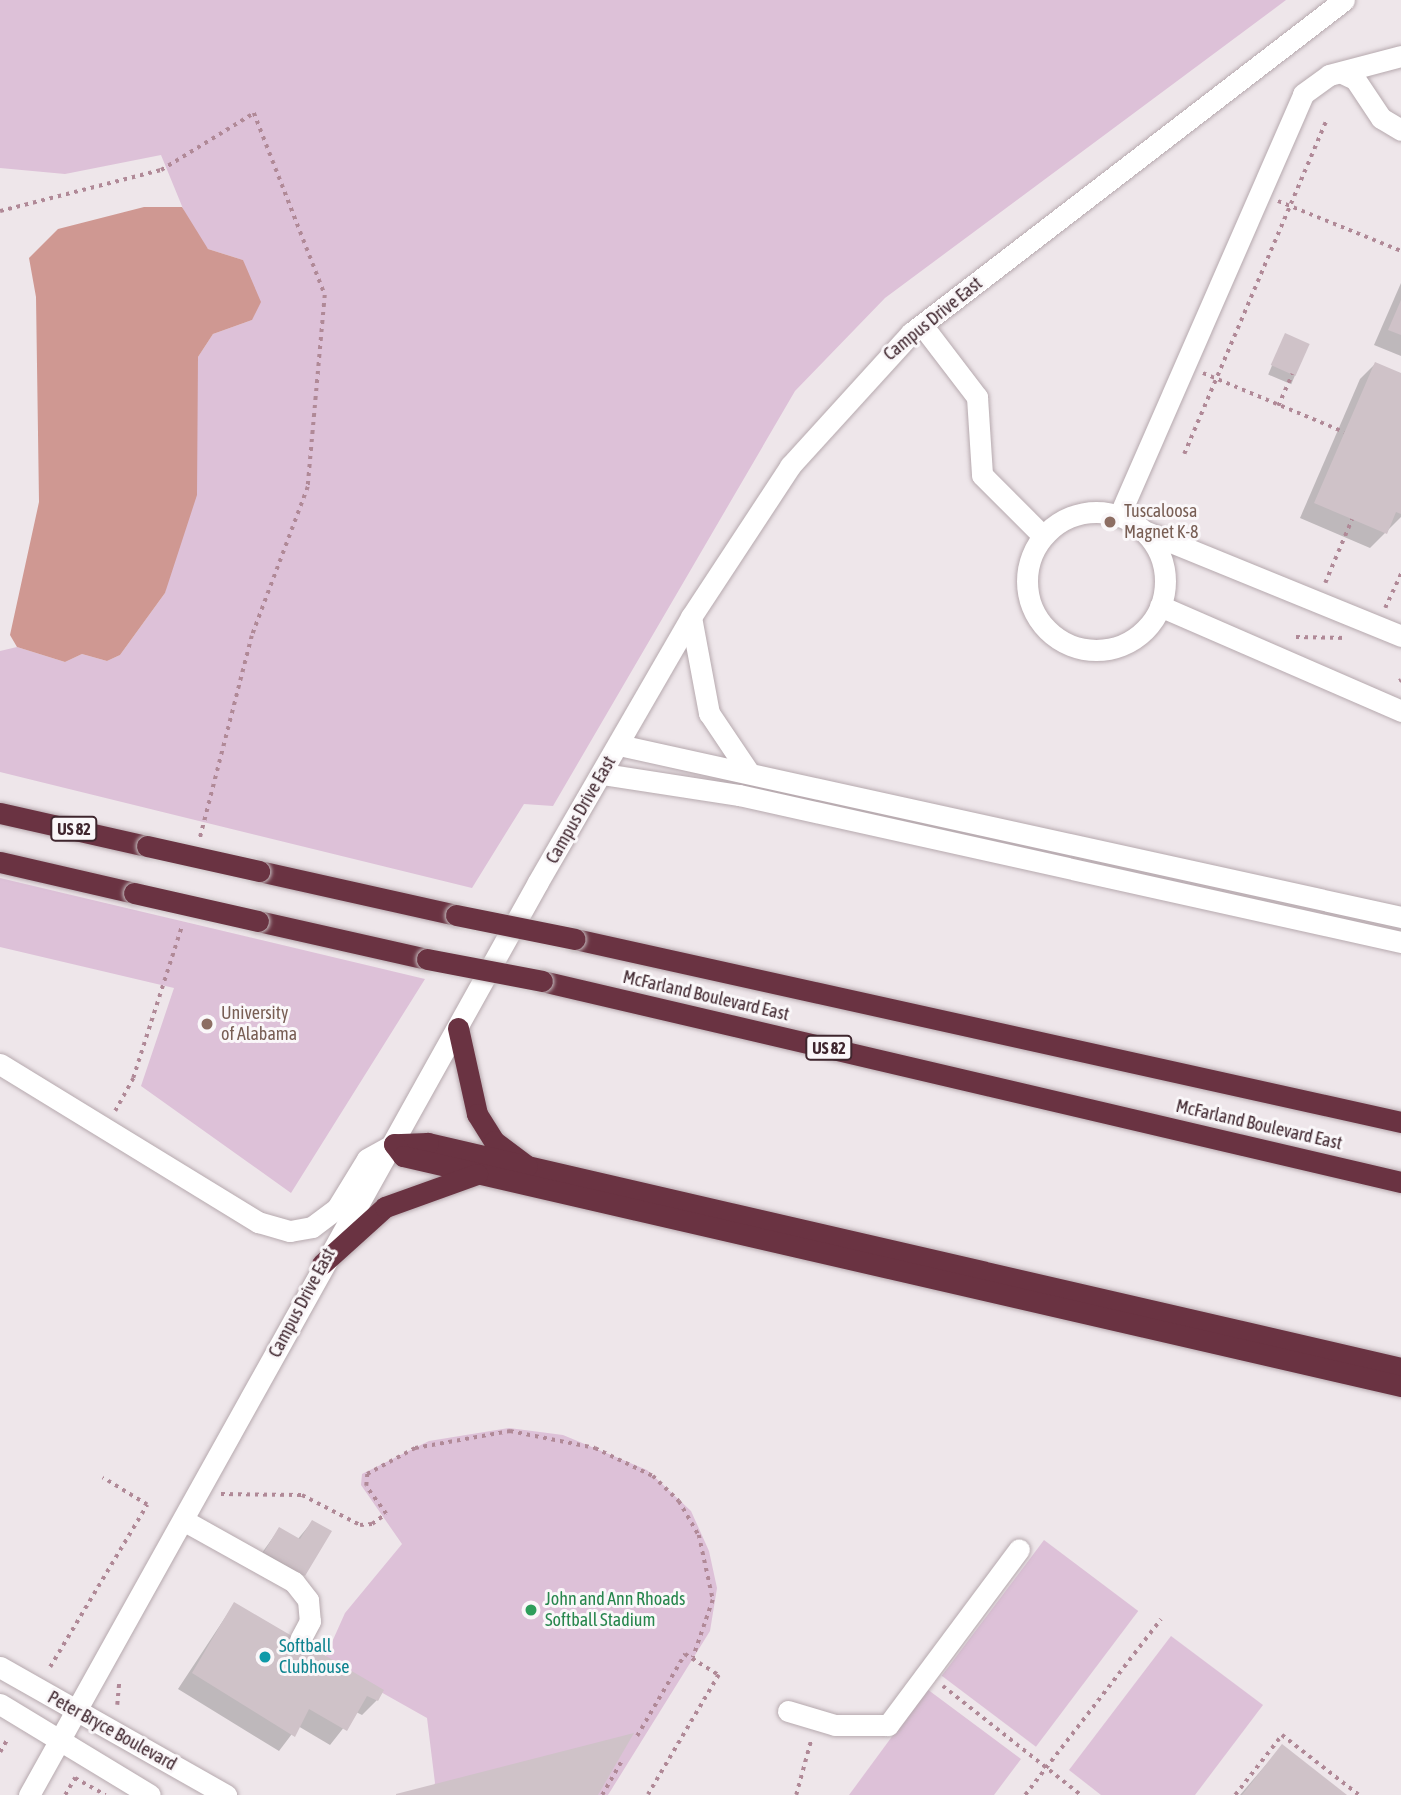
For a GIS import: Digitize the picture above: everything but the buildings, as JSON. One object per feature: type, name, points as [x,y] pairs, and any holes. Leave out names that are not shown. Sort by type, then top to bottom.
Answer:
[{"type":"highway","name":"McFarland Boulevard East","points":[[0,813],[1401,1122]]},
{"type":"highway","name":"McFarland Boulevard East","points":[[0,862],[427,958],[542,981],[1401,1182]]},
{"type":"highway","points":[[457,1028],[477,1114],[494,1141],[527,1166]]},
{"type":"highway","points":[[394,1144],[428,1143],[1401,1368]]},
{"type":"highway","points":[[394,1144],[403,1156],[1401,1386]]},
{"type":"highway","points":[[322,1264],[404,1195],[478,1174]]},
{"type":"street","name":"Campus Drive East","points":[[29,1795],[322,1264],[394,1144],[691,617],[816,431],[922,325],[1344,0]]},
{"type":"street","points":[[1119,516],[1303,94],[1312,83],[1401,56]]},
{"type":"street","points":[[1342,73],[1355,79],[1381,118],[1401,130]]},
{"type":"street","points":[[922,325],[977,397],[982,475],[1043,536]]},
{"type":"street","points":[[1144,531],[1165,569],[1160,607],[1144,631],[1125,645],[1102,651],[1057,640],[1029,603],[1031,556],[1043,536],[1081,514],[1119,516],[1144,531],[1401,636]]},
{"type":"street","points":[[1160,607],[1401,711]]},
{"type":"street","points":[[691,617],[709,713],[748,771]]},
{"type":"street","points":[[619,745],[748,771],[1401,917]]},
{"type":"street","points":[[603,774],[739,795],[1401,942]]},
{"type":"street","points":[[0,1064],[104,1131],[258,1222],[290,1231],[312,1227],[337,1208],[367,1159],[394,1144]]},
{"type":"street","points":[[183,1520],[294,1582],[308,1600],[310,1621],[300,1640]]},
{"type":"street","points":[[788,1711],[874,1730],[888,1725],[1019,1549]]},
{"type":"street","name":"Peter Bryce Boulevard","points":[[0,1667],[226,1795]]},
{"type":"street","name":"Peter Bryce Boulevard","points":[[0,1704],[150,1795]]},
{"type":"path","points":[[0,211],[161,170],[254,113],[325,295],[308,487],[251,636],[197,849]]},
{"type":"path","points":[[1184,454],[1326,121]]},
{"type":"path","points":[[1273,199],[1401,251]]},
{"type":"path","points":[[1203,373],[1344,432]]},
{"type":"path","points":[[1278,405],[1292,374]]},
{"type":"path","points":[[1325,585],[1352,519]]},
{"type":"path","points":[[1384,610],[1401,574]]},
{"type":"path","points":[[1296,637],[1351,638]]},
{"type":"path","points":[[104,1131],[133,1078],[184,916]]},
{"type":"path","points":[[219,1494],[302,1495],[360,1525],[372,1524],[386,1514],[366,1486],[367,1474],[415,1448],[510,1431],[595,1448],[653,1476],[679,1501],[699,1535],[713,1600],[693,1658]]},
{"type":"path","points":[[50,1667],[146,1505],[103,1478]]},
{"type":"path","points":[[1025,1795],[1161,1619]]},
{"type":"path","points":[[637,1735],[685,1654],[719,1675],[648,1795]]},
{"type":"path","points":[[927,1673],[1081,1795]]},
{"type":"path","points":[[1235,1795],[1270,1755],[1282,1735],[1359,1795]]},
{"type":"path","points":[[0,1752],[7,1740]]},
{"type":"path","points":[[602,1795],[621,1762]]},
{"type":"path","points":[[65,1795],[75,1778],[106,1795]]},
{"type":"shaded area","points":[[0,0],[1286,0],[885,298],[795,391],[553,806],[524,804],[472,888],[0,772],[0,651],[17,647],[65,662],[82,654],[107,661],[120,655],[165,593],[194,424],[198,357],[213,334],[252,320],[243,260],[208,249],[193,233],[161,155],[65,174],[0,168]]},
{"type":"shaded area","points":[[144,207],[182,207],[208,249],[243,260],[261,302],[252,320],[213,334],[198,357],[197,495],[165,593],[120,655],[107,661],[82,654],[65,662],[17,647],[10,635],[39,502],[36,297],[29,258],[58,229]]},
{"type":"shaded area","points":[[0,878],[425,979],[291,1193],[141,1086],[174,988],[0,947]]},
{"type":"shaded area","name":"John and Ann Rhoads Softball Stadium","points":[[509,1428],[563,1435],[647,1470],[691,1511],[709,1551],[717,1588],[710,1631],[608,1795],[429,1795],[435,1783],[427,1718],[324,1660],[345,1613],[402,1544],[361,1485],[362,1474],[429,1441]]},
{"type":"shaded area","points":[[1044,1540],[1138,1611],[1036,1747],[942,1676]]},
{"type":"shaded area","points":[[1171,1636],[1263,1705],[1195,1795],[1101,1795],[1069,1770]]},
{"type":"shaded area","points":[[927,1689],[1021,1759],[994,1795],[849,1795]]},
{"type":"place","name":"Tuscaloosa Magnet K-8","points":[[1110,522]]},
{"type":"place","name":"University of Alabama","points":[[207,1024]]},
{"type":"place","name":"John and Ann Rhoads Softball Stadium","points":[[531,1610]]},
{"type":"place","name":"Softball Clubhouse","points":[[265,1657]]}]
